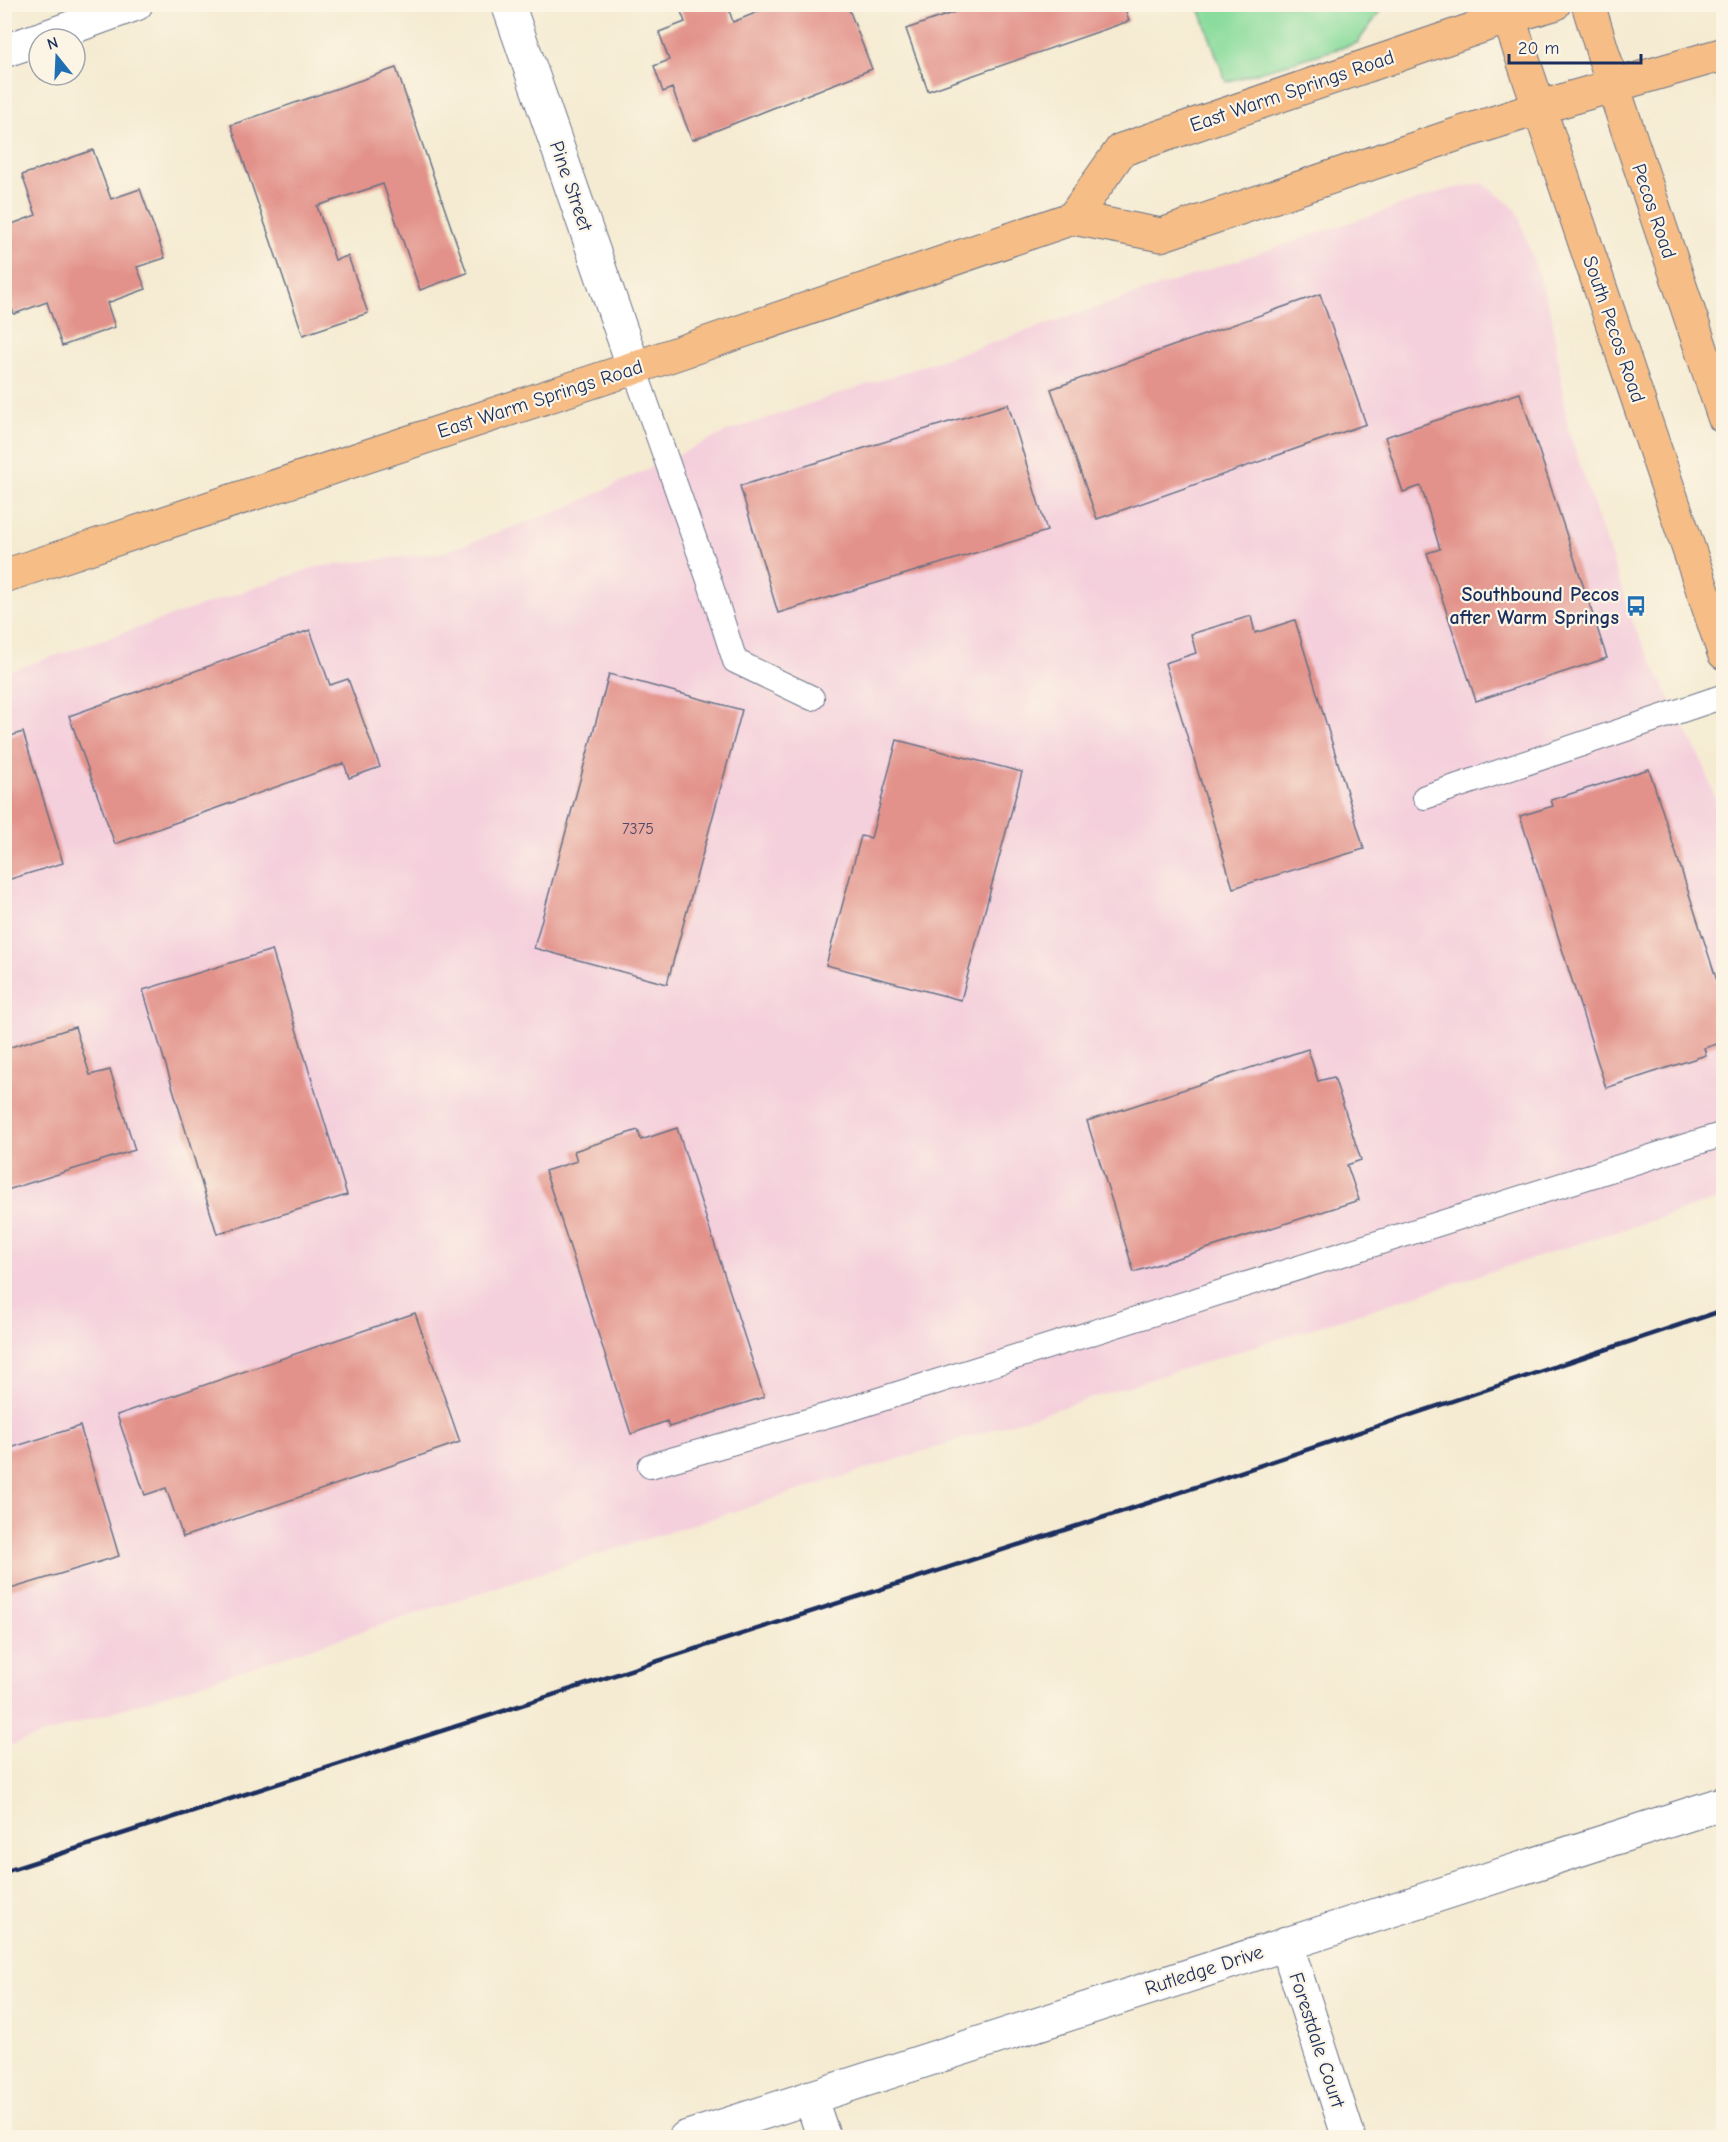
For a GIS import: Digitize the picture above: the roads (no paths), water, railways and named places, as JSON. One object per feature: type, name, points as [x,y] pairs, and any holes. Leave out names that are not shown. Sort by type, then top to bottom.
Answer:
[{"type":"main road","name":"Pecos Road","points":[[1588,4],[1613,86],[1724,417]]},
{"type":"main road","name":"East Warm Springs Road","points":[[1073,218],[1121,150],[1507,11],[1549,6]]},
{"type":"main road","name":"South Pecos Road","points":[[1507,11],[1724,653]]},
{"type":"main road","name":"East Warm Springs Road","points":[[4,576],[634,368],[1073,218],[1161,235],[1446,138],[1574,97],[1724,54]]},
{"type":"street","points":[[72,27],[136,4]]},
{"type":"street","name":"Pine Street","points":[[508,4],[634,368]]},
{"type":"street","points":[[4,51],[27,43]]},
{"type":"street","name":"Rutledge Drive","points":[[685,2138],[1724,1803]]},
{"type":"street","name":"Forestdale Court","points":[[1286,1943],[1349,2138]]},
{"type":"street","points":[[810,2097],[824,2138]]},
{"type":"lane","points":[[634,368],[735,661],[812,698]]},
{"type":"lane","points":[[1425,797],[1724,696]]},
{"type":"lane","points":[[650,1466],[853,1408],[1724,1134]]},
{"type":"railway","points":[[4,1872],[1148,1503],[1724,1310]]},
{"type":"place","name":"Southbound Pecos after Warm Springs","points":[[1636,606]]}]
